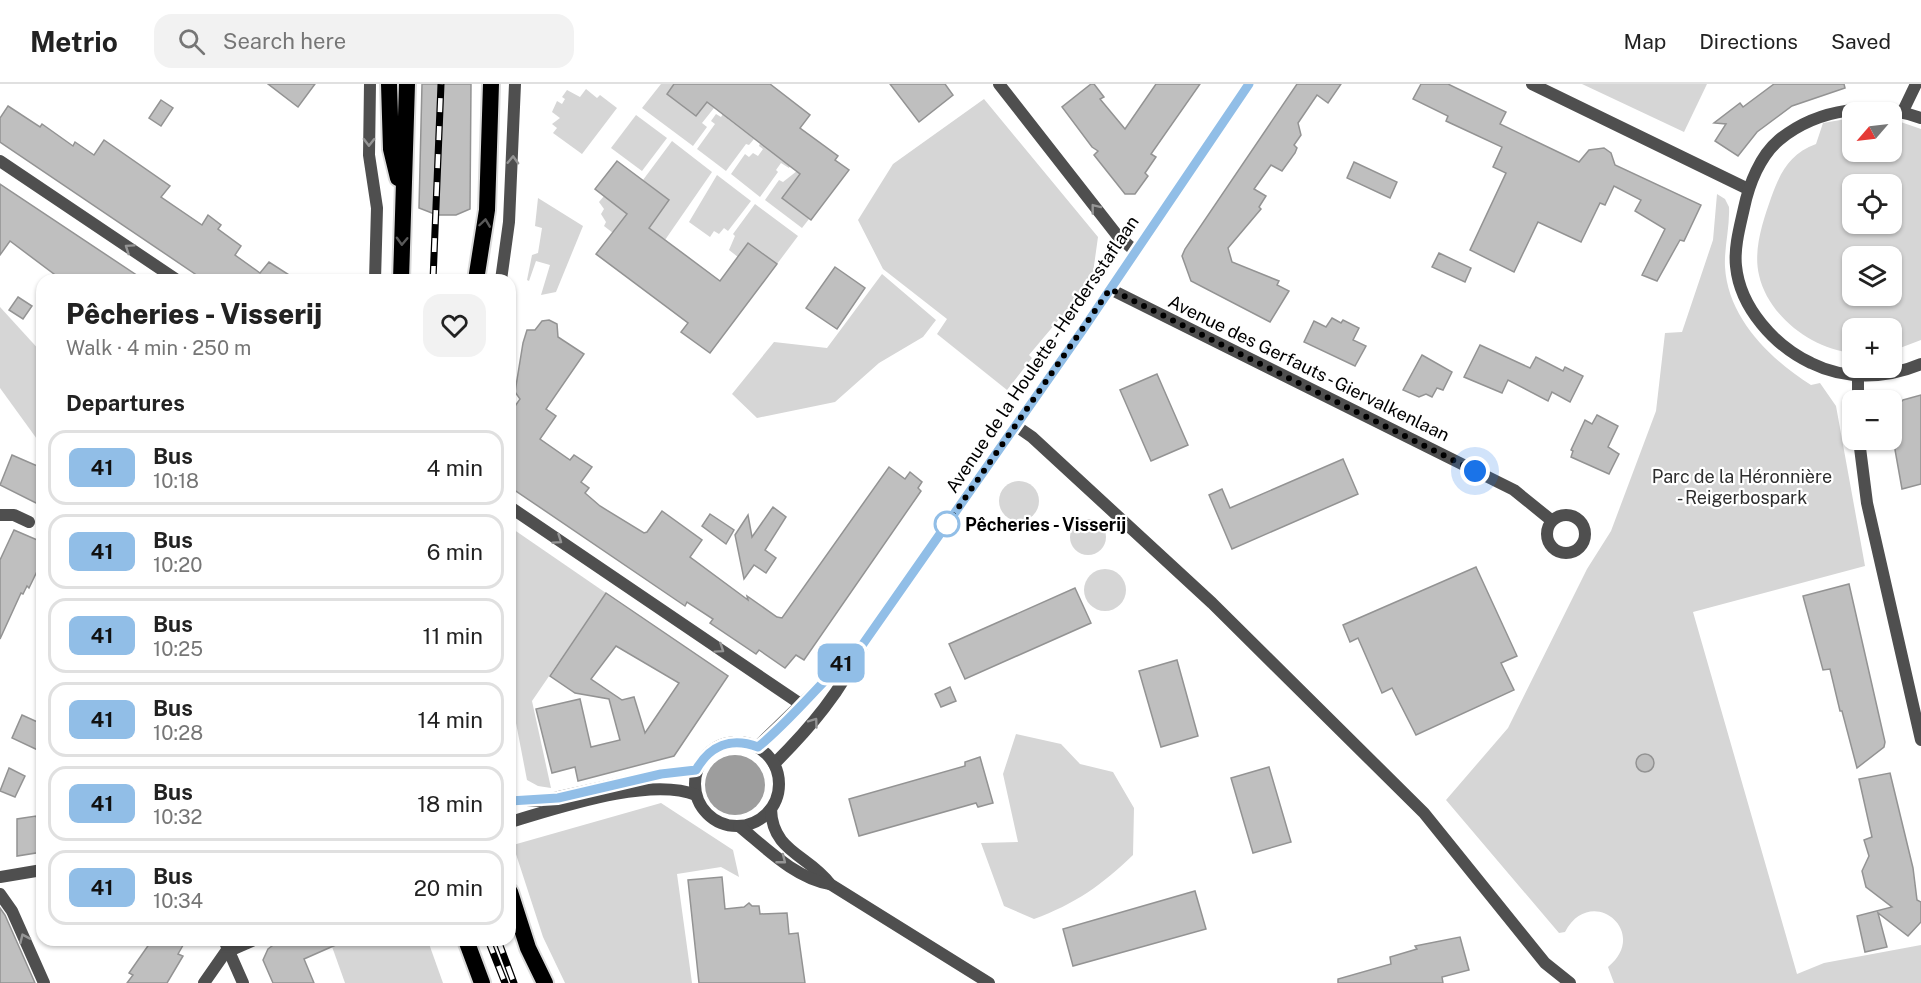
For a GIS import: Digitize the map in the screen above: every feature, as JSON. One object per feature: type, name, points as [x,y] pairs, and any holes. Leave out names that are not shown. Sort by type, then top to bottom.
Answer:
[{"type":"highway","points":[[389,84],[392,150],[403,201]]},
{"type":"highway","points":[[401,274],[407,84]]},
{"type":"highway","points":[[477,274],[487,210],[490,84]]},
{"type":"highway","points":[[516,911],[528,948],[544,983]]},
{"type":"highway","points":[[468,946],[481,982]]},
{"type":"street","points":[[370,84],[369,155],[377,208],[375,274]]},
{"type":"street","points":[[502,274],[510,210],[515,84]]},
{"type":"street","points":[[999,84],[1117,235],[1135,251]]},
{"type":"street","name":"Avenue de la Houlette - Herdersstaflaan","points":[[758,747],[863,644],[1016,426],[1249,84]]},
{"type":"street","points":[[1532,84],[1748,189]]},
{"type":"street","points":[[1903,111],[1916,84]]},
{"type":"street","points":[[1842,374],[1837,374],[1790,351],[1769,333],[1746,298],[1736,266],[1748,189],[1765,156],[1778,141],[1800,127],[1826,115],[1853,109],[1903,111],[1921,118]]},
{"type":"street","points":[[0,161],[168,274]]},
{"type":"street","name":"Avenue des Gerfauts - Giervalkenlaan","points":[[1110,289],[1514,490],[1551,520]]},
{"type":"street","points":[[1902,369],[1921,364]]},
{"type":"street","points":[[1016,426],[1032,437],[1212,603],[1424,813],[1545,963],[1570,983]]},
{"type":"street","points":[[1860,450],[1867,503],[1921,740]]},
{"type":"street","points":[[516,511],[802,705]]},
{"type":"street","points":[[0,515],[14,515],[29,522]]},
{"type":"street","name":"Avenue de la Houlette - Herdersstaflaan","points":[[774,764],[809,729],[852,670],[863,644]]},
{"type":"street","points":[[771,809],[757,821],[739,826],[724,825],[712,818],[702,808],[696,795],[696,770],[706,754],[722,744],[733,741],[758,747],[774,764],[779,787],[771,809],[771,823],[781,842],[821,872],[830,884],[989,983]]},
{"type":"street","points":[[516,801],[540,801],[661,774],[696,770]]},
{"type":"street","points":[[516,820],[634,789],[685,790],[696,795]]},
{"type":"street","points":[[739,826],[790,867],[814,881],[830,884]]},
{"type":"street","points":[[0,877],[36,871]]},
{"type":"street","points":[[0,894],[12,911],[44,983]]},
{"type":"street","points":[[204,983],[228,946]]},
{"type":"street","points":[[230,946],[243,983]]},
{"type":"green space","points":[[661,84],[674,84],[667,94],[696,116],[717,89],[711,105],[714,108],[702,123],[707,127],[693,146],[642,108]]},
{"type":"green space","points":[[1582,84],[1707,84],[1684,132]]},
{"type":"green space","points":[[586,89],[597,98],[600,95],[617,108],[582,154],[553,133],[557,128],[552,124],[560,118],[552,112],[557,101],[562,104],[565,99],[562,97],[567,90],[580,97]]},
{"type":"green space","points":[[984,99],[1098,237],[1092,280],[1029,355],[1032,358],[1007,390],[937,334],[947,319],[883,269],[858,220],[893,164]]},
{"type":"green space","points":[[738,106],[728,119],[754,139],[749,145],[746,144],[726,171],[697,149],[715,124],[711,121],[716,114],[721,117],[727,108]]},
{"type":"green space","points":[[636,115],[667,138],[642,171],[611,148]]},
{"type":"green space","points":[[1842,120],[1842,162],[1902,162],[1902,122],[1921,129],[1921,340],[1902,347],[1902,318],[1842,318],[1842,351],[1837,350],[1822,345],[1794,328],[1782,317],[1764,290],[1759,275],[1757,256],[1765,216],[1774,189],[1792,159],[1816,144],[1823,123]]},
{"type":"green space","points":[[672,141],[712,172],[665,240],[649,228],[669,200],[643,180]]},
{"type":"green space","points":[[760,143],[790,166],[789,168],[781,163],[776,170],[778,172],[760,197],[731,174],[745,154],[749,157],[753,153],[758,156],[763,149],[759,146]]},
{"type":"green space","points":[[797,171],[800,173],[782,198],[809,219],[802,228],[765,200],[779,180],[783,182]]},
{"type":"green space","points":[[717,175],[751,201],[728,231],[724,228],[719,234],[714,231],[710,237],[689,222]]},
{"type":"green space","name":"Parc de la Héronnière - Reigerbospark","points":[[1717,194],[1725,199],[1729,207],[1725,267],[1728,286],[1743,320],[1767,350],[1781,363],[1811,385],[1820,383],[1836,406],[1842,450],[1844,450],[1865,566],[1693,612],[1797,974],[1824,963],[1921,945],[1921,983],[1614,983],[1608,967],[1620,953],[1623,940],[1620,928],[1612,918],[1601,912],[1589,912],[1576,918],[1565,932],[1559,933],[1446,800],[1508,728],[1587,569],[1611,531],[1656,411],[1665,333],[1682,332],[1713,240]]},
{"type":"green space","points":[[604,196],[627,214],[613,233],[604,226],[606,222],[601,214],[604,209],[599,202]]},
{"type":"green space","points":[[538,198],[583,226],[556,292],[541,295],[550,265],[536,261],[529,281],[527,280],[532,255],[538,253],[542,228],[535,226]]},
{"type":"green space","points":[[755,204],[798,236],[777,264],[749,244],[738,257],[729,250],[735,236],[733,234]]},
{"type":"green space","points":[[882,274],[936,320],[923,337],[879,363],[835,402],[757,418],[732,394],[774,342],[827,348]]},
{"type":"green space","points":[[0,307],[36,346],[36,438],[0,388]]},
{"type":"green space","points":[[1019,481],[1027,482],[1033,487],[1038,493],[1038,509],[1033,515],[1027,520],[1019,521],[1011,520],[1005,515],[1000,509],[999,501],[1000,493],[1005,487],[1011,482]]},
{"type":"green space","points":[[1088,519],[1101,524],[1106,537],[1101,550],[1088,555],[1075,550],[1070,537],[1075,524]]},
{"type":"green space","points":[[516,531],[606,593],[532,701],[551,788],[538,786],[527,780],[516,723]]},
{"type":"green space","points":[[1105,569],[1120,575],[1126,590],[1120,605],[1105,611],[1090,605],[1084,590],[1090,575]]},
{"type":"green space","points":[[1016,734],[1061,744],[1080,764],[1113,772],[1134,808],[1133,855],[1087,893],[1034,919],[1004,906],[981,843],[1018,842],[1003,774]]},
{"type":"green space","points":[[661,803],[733,850],[739,877],[721,867],[677,874],[692,983],[565,983],[543,937],[516,854],[516,844]]},
{"type":"green space","points":[[332,946],[430,946],[443,983],[345,983]]},
{"type":"shaded area","points":[[735,755],[756,764],[765,785],[756,806],[735,815],[714,806],[705,785],[714,764]]},
{"type":"building","points":[[268,84],[315,84],[298,107]]},
{"type":"building","points":[[422,84],[471,84],[470,209],[456,215],[437,215],[419,208]]},
{"type":"building","points":[[674,84],[770,84],[810,115],[800,128],[838,156],[835,160],[849,170],[811,220],[782,198],[800,174],[707,102],[696,116],[667,94]]},
{"type":"building","points":[[890,84],[945,84],[953,95],[919,122]]},
{"type":"building","points":[[1094,84],[1104,97],[1100,99],[1125,129],[1156,84],[1200,84],[1151,154],[1156,157],[1145,173],[1148,176],[1135,194],[1125,194],[1094,155],[1098,151],[1092,147],[1062,107]]},
{"type":"building","points":[[1297,84],[1341,84],[1328,103],[1317,95],[1298,123],[1301,135],[1294,145],[1297,148],[1295,153],[1282,171],[1271,165],[1254,189],[1266,196],[1259,207],[1261,209],[1228,248],[1232,262],[1279,281],[1277,285],[1289,291],[1270,322],[1191,281],[1182,256]]},
{"type":"building","points":[[1421,84],[1448,84],[1506,112],[1500,124],[1579,162],[1589,150],[1604,148],[1611,153],[1615,165],[1701,205],[1684,241],[1680,240],[1657,281],[1642,275],[1665,229],[1635,211],[1641,200],[1614,186],[1605,205],[1600,203],[1581,242],[1538,222],[1514,272],[1470,250],[1506,173],[1493,167],[1502,147],[1446,121],[1448,116],[1413,99]]},
{"type":"building","points":[[1774,84],[1844,84],[1845,88],[1792,106],[1757,132],[1738,156],[1715,141],[1726,124],[1714,123],[1740,103],[1743,107]]},
{"type":"building","points":[[161,100],[173,108],[161,126],[149,118]]},
{"type":"building","points":[[8,106],[40,127],[42,124],[73,146],[75,142],[94,155],[104,140],[170,186],[161,197],[202,225],[208,215],[221,225],[218,229],[241,246],[235,255],[260,273],[269,262],[288,274],[195,274],[0,142],[0,118]]},
{"type":"building","points":[[617,161],[669,200],[649,228],[720,281],[748,243],[777,264],[710,353],[681,332],[688,323],[596,254],[627,214],[595,189]]},
{"type":"building","points":[[1354,162],[1397,182],[1390,198],[1347,178]]},
{"type":"building","points":[[0,184],[135,274],[54,274],[10,241],[0,255]]},
{"type":"building","points":[[1439,253],[1471,268],[1465,282],[1432,267]]},
{"type":"building","points":[[835,267],[865,288],[837,329],[806,308]]},
{"type":"building","points":[[18,297],[32,306],[23,319],[9,310]]},
{"type":"building","points":[[1332,318],[1341,323],[1343,320],[1359,328],[1353,340],[1366,346],[1355,366],[1304,342],[1314,321],[1326,327]]},
{"type":"building","points":[[549,320],[557,324],[558,337],[584,354],[546,409],[556,416],[540,439],[570,460],[574,455],[592,467],[581,482],[589,488],[585,493],[600,506],[644,533],[662,511],[702,540],[690,557],[748,600],[747,596],[777,617],[782,618],[889,467],[905,479],[910,472],[922,482],[918,488],[921,491],[804,660],[796,655],[785,668],[759,650],[756,654],[710,623],[713,619],[687,602],[685,606],[516,491],[516,405],[520,399],[516,393],[516,386],[527,330],[535,330],[542,321]]},
{"type":"building","points":[[1480,345],[1530,368],[1536,357],[1563,371],[1565,367],[1583,376],[1570,402],[1552,392],[1548,401],[1508,380],[1502,393],[1464,377]]},
{"type":"building","points":[[1422,355],[1452,372],[1443,390],[1437,388],[1432,397],[1426,394],[1419,397],[1403,390]]},
{"type":"building","points":[[1157,374],[1188,445],[1151,461],[1120,390]]},
{"type":"building","points":[[1921,395],[1921,484],[1902,489],[1895,450],[1902,450],[1903,400]]},
{"type":"building","points":[[1597,415],[1618,426],[1608,447],[1619,454],[1609,474],[1571,457],[1573,451],[1571,450],[1585,420],[1592,424]]},
{"type":"building","points":[[12,455],[36,465],[36,503],[0,485]]},
{"type":"building","points":[[1343,459],[1358,494],[1232,549],[1209,495],[1222,489],[1230,508]]},
{"type":"building","points":[[773,507],[786,517],[765,550],[776,558],[766,573],[754,565],[744,579],[735,535],[748,515],[752,537]]},
{"type":"building","points":[[710,514],[734,530],[726,544],[702,526]]},
{"type":"building","points":[[14,530],[36,539],[36,573],[29,588],[27,586],[23,594],[21,593],[0,639],[0,560]]},
{"type":"building","points":[[1476,567],[1517,656],[1501,663],[1514,690],[1416,735],[1392,688],[1382,693],[1358,638],[1350,642],[1343,625]]},
{"type":"building","points":[[1849,584],[1885,742],[1884,747],[1857,768],[1830,669],[1823,670],[1803,596]]},
{"type":"building","points":[[1075,588],[1091,623],[965,679],[949,644]]},
{"type":"building","points":[[606,593],[728,676],[674,756],[578,781],[575,767],[552,773],[536,709],[580,699],[591,747],[620,740],[609,699],[575,693],[550,676]],"holes":[[[616,646],[679,683],[645,733],[634,697],[622,700],[591,679]]]},
{"type":"building","points":[[1177,660],[1198,736],[1161,747],[1139,671]]},
{"type":"building","points":[[950,687],[956,701],[941,707],[935,694]]},
{"type":"building","points":[[22,715],[36,721],[36,749],[12,738]]},
{"type":"building","points":[[1645,754],[1651,757],[1654,763],[1651,769],[1645,772],[1639,769],[1636,763],[1639,757]]},
{"type":"building","points":[[980,757],[993,803],[978,807],[976,803],[859,836],[849,799],[965,766],[965,762]]},
{"type":"building","points":[[1269,767],[1291,842],[1253,853],[1231,778]]},
{"type":"building","points":[[9,768],[25,776],[15,797],[0,791]]},
{"type":"building","points":[[1890,773],[1913,868],[1917,900],[1921,902],[1921,922],[1908,936],[1878,913],[1887,947],[1865,952],[1857,916],[1892,907],[1866,887],[1862,871],[1869,856],[1864,840],[1872,837],[1859,779]]},
{"type":"building","points":[[36,816],[36,853],[17,856],[17,819]]},
{"type":"building","points":[[722,877],[725,909],[744,907],[749,903],[752,906],[759,906],[760,914],[787,913],[789,934],[798,933],[805,983],[699,983],[688,880]]},
{"type":"building","points":[[1195,891],[1206,929],[1073,966],[1063,929]]},
{"type":"building","points":[[0,908],[5,915],[35,983],[0,983]]},
{"type":"building","points":[[1460,937],[1469,970],[1442,977],[1443,983],[1338,983],[1338,979],[1391,964],[1390,957],[1417,949],[1415,946]]},
{"type":"building","points":[[148,946],[183,946],[178,954],[183,956],[167,983],[127,983],[133,975],[129,973]]},
{"type":"building","points":[[272,946],[333,946],[304,959],[314,983],[273,983],[263,960]]},
{"type":"railway","points":[[433,274],[441,84]]},
{"type":"railway","points":[[490,946],[505,983]]},
{"type":"railway","points":[[500,946],[514,983]]},
{"type":"bus line","name":"41","points":[[516,801],[540,801],[577,795],[661,774],[696,770],[711,750],[733,741],[746,742],[758,747],[791,717],[843,661],[863,644],[1082,331],[1171,196],[1249,84]]},
{"type":"place","name":"Pêcheries - Visserij","points":[[947,524]]},
{"type":"route","points":[[947,524],[1110,289],[1475,471]]}]
